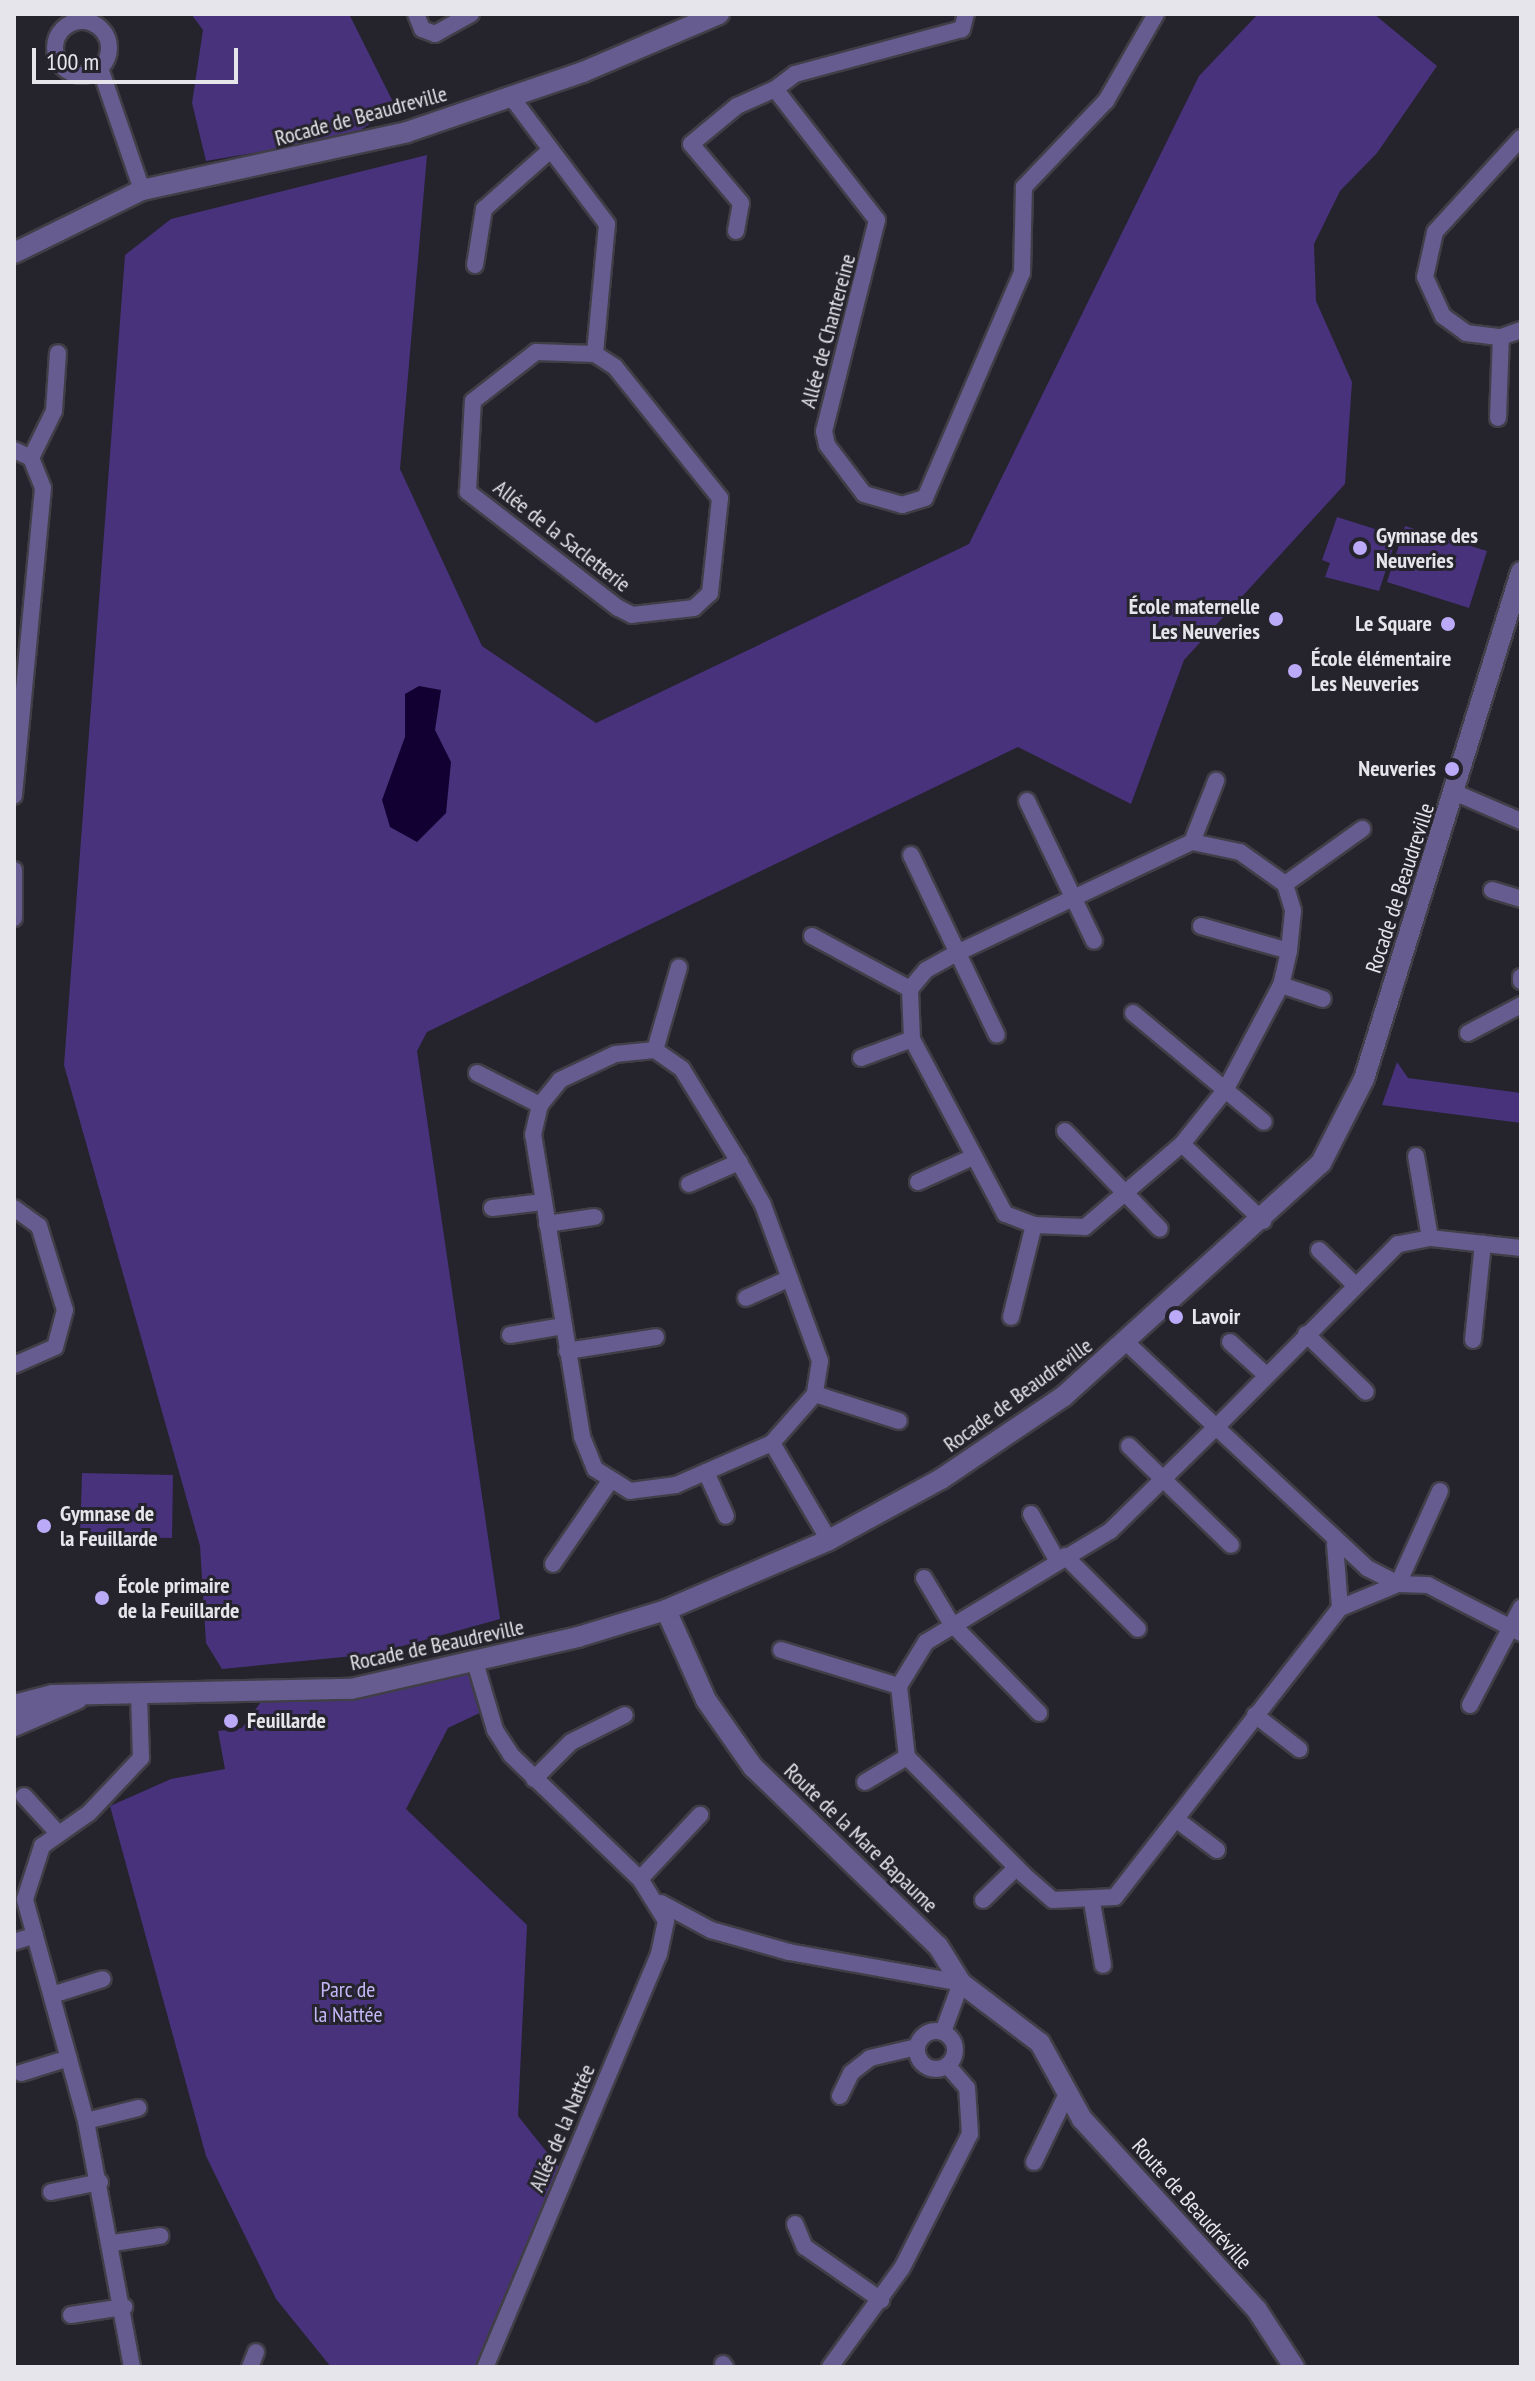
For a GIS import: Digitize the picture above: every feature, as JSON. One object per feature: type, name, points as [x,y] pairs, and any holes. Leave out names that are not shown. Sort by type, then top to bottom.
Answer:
[{"type":"street","points":[[416,14],[422,29],[435,34],[471,14]]},
{"type":"street","name":"Rocade de Beaudreville","points":[[14,253],[142,190],[407,132],[512,98],[719,14]]},
{"type":"street","points":[[736,231],[741,203],[691,144],[737,106],[775,89],[795,74],[962,29],[966,14]]},
{"type":"street","name":"Allée de Chantereine","points":[[775,89],[877,220],[824,431],[827,445],[864,494],[902,505],[925,498],[1022,273],[1024,187],[1106,101],[1156,14]]},
{"type":"street","points":[[100,68],[142,190]]},
{"type":"street","points":[[512,98],[547,153],[607,224],[595,354]]},
{"type":"street","points":[[1521,138],[1435,232],[1426,253],[1425,277],[1443,316],[1466,333],[1501,337],[1521,330]]},
{"type":"street","points":[[475,265],[484,209],[547,153]]},
{"type":"street","points":[[1498,418],[1501,337]]},
{"type":"street","name":"Allée de la Sacletterie","points":[[536,352],[595,354],[615,367],[720,498],[710,593],[694,608],[632,615],[618,608],[468,492],[473,401],[536,352]]},
{"type":"street","points":[[14,796],[17,718],[43,509],[31,458],[54,411],[58,353]]},
{"type":"street","points":[[14,450],[31,458]]},
{"type":"street","name":"Rocade de Beaudreville","points":[[14,1705],[82,1697],[351,1689],[475,1662],[666,1610],[829,1540],[941,1479],[1128,1344],[1263,1221],[1321,1163],[1364,1079],[1456,793],[1521,572]]},
{"type":"street","points":[[1192,842],[1216,781]]},
{"type":"street","points":[[1456,793],[1521,821]]},
{"type":"street","points":[[1027,801],[1094,941]]},
{"type":"street","points":[[1285,884],[1362,829]]},
{"type":"street","points":[[1192,842],[1240,852],[1285,884],[1293,911],[1289,951],[1281,985],[1226,1089],[1182,1144],[1085,1227],[1034,1225],[1005,1214],[971,1158],[912,1039],[910,989],[926,970],[957,953],[1076,900],[1192,842]]},
{"type":"street","points":[[911,855],[997,1035]]},
{"type":"street","points":[[14,870],[14,918]]},
{"type":"street","points":[[1492,890],[1521,899]]},
{"type":"street","points":[[1201,926],[1289,951]]},
{"type":"street","points":[[812,936],[910,989]]},
{"type":"street","points":[[655,1050],[679,967]]},
{"type":"street","points":[[1281,985],[1323,999]]},
{"type":"street","points":[[1468,1033],[1521,1005]]},
{"type":"street","points":[[1133,1013],[1264,1122]]},
{"type":"street","points":[[861,1058],[912,1039]]},
{"type":"street","points":[[655,1050],[682,1069],[739,1162],[790,1278],[820,1361],[815,1394],[772,1443],[706,1472],[630,1491],[595,1469],[582,1436],[533,1135],[540,1105],[560,1080],[615,1054],[655,1050]]},
{"type":"street","points":[[477,1073],[540,1105]]},
{"type":"street","points":[[1065,1131],[1160,1229]]},
{"type":"street","points":[[1182,1144],[1263,1221]]},
{"type":"street","points":[[1416,1156],[1430,1238]]},
{"type":"street","points":[[918,1182],[971,1158]]},
{"type":"street","points":[[689,1184],[739,1162]]},
{"type":"street","points":[[492,1208],[543,1202]]},
{"type":"street","points":[[14,1208],[39,1226],[65,1310],[55,1347],[14,1365]]},
{"type":"street","points":[[547,1224],[594,1217]]},
{"type":"street","points":[[1011,1317],[1034,1225]]},
{"type":"street","points":[[1516,1630],[1428,1585],[1398,1584],[1340,1608],[1115,1897],[1092,1902],[1053,1900],[907,1757],[899,1686],[926,1642],[951,1623],[1110,1531],[1164,1483],[1353,1283],[1398,1244],[1430,1238],[1521,1248]]},
{"type":"street","points":[[1473,1340],[1483,1244]]},
{"type":"street","points":[[1319,1250],[1353,1283]]},
{"type":"street","points":[[746,1298],[790,1278]]},
{"type":"street","points":[[510,1335],[563,1326]]},
{"type":"street","points":[[1306,1334],[1366,1392]]},
{"type":"street","points":[[567,1351],[656,1337]]},
{"type":"street","points":[[1230,1342],[1266,1375]]},
{"type":"street","points":[[1128,1344],[1335,1544],[1398,1584]]},
{"type":"street","points":[[815,1394],[899,1421]]},
{"type":"street","points":[[772,1443],[829,1540]]},
{"type":"street","points":[[1129,1446],[1231,1545]]},
{"type":"street","points":[[706,1472],[726,1516]]},
{"type":"street","points":[[553,1564],[610,1481]]},
{"type":"street","points":[[1398,1584],[1440,1491]]},
{"type":"street","points":[[1031,1514],[1061,1558],[1138,1629]]},
{"type":"street","points":[[1335,1544],[1340,1608]]},
{"type":"street","points":[[924,1578],[951,1623],[1039,1713]]},
{"type":"street","points":[[1470,1705],[1516,1630],[1521,1608]]},
{"type":"street","name":"Route de la Mare Bapaume","points":[[666,1610],[706,1700],[753,1767],[938,1946],[961,1983],[1031,2033],[1056,2074]]},
{"type":"street","points":[[781,1650],[899,1686]]},
{"type":"street","points":[[475,1662],[495,1730],[534,1779],[640,1879],[661,1903],[711,1930],[789,1952],[961,1983],[943,2032]]},
{"type":"street","points":[[132,2367],[113,2243],[100,2182],[25,1899],[29,1874],[55,1830],[89,1813],[141,1758],[139,1696]]},
{"type":"street","name":"Rocade de Beaudreville","points":[[14,1726],[82,1697]]},
{"type":"street","points":[[534,1779],[571,1742],[625,1715]]},
{"type":"street","points":[[1255,1715],[1299,1749]]},
{"type":"street","points":[[865,1782],[907,1757]]},
{"type":"street","points":[[24,1796],[55,1830]]},
{"type":"street","points":[[640,1879],[700,1815]]},
{"type":"street","points":[[1177,1820],[1217,1850]]},
{"type":"street","points":[[983,1900],[1017,1867]]},
{"type":"street","points":[[1092,1902],[1103,1965]]},
{"type":"street","name":"Allée de la Nattée","points":[[485,2367],[659,1954],[666,1935],[661,1903]]},
{"type":"street","points":[[14,1942],[35,1935]]},
{"type":"street","points":[[52,1995],[103,1979]]},
{"type":"street","points":[[840,2096],[851,2073],[870,2058],[917,2047],[926,2033],[943,2032]]},
{"type":"street","points":[[943,2032],[955,2047],[947,2065]]},
{"type":"street","points":[[830,2367],[881,2300],[970,2134],[967,2088],[947,2065],[923,2064],[917,2047]]},
{"type":"street","points":[[21,2073],[69,2058]]},
{"type":"street","name":"Route de Beaudréville","points":[[1056,2074],[1065,2098],[1257,2310],[1294,2367]]},
{"type":"street","points":[[1034,2162],[1065,2098]]},
{"type":"street","points":[[86,2121],[138,2108]]},
{"type":"street","points":[[51,2192],[100,2182]]},
{"type":"street","points":[[795,2224],[805,2247],[881,2300]]},
{"type":"street","points":[[113,2243],[160,2236]]},
{"type":"street","points":[[71,2315],[124,2307]]},
{"type":"green space","points":[[191,14],[349,14],[395,106],[352,136],[206,161],[192,103],[203,30]]},
{"type":"green space","points":[[1258,14],[1374,14],[1437,66],[1377,153],[1340,191],[1314,244],[1316,301],[1352,382],[1345,484],[1184,660],[1131,804],[1018,747],[427,1032],[417,1051],[500,1619],[374,1654],[222,1669],[206,1643],[200,1546],[64,1065],[125,255],[171,219],[427,155],[400,469],[482,646],[596,723],[969,544],[1199,76]]},
{"type":"green space","name":"Gymnase des Neuveries","points":[[1337,517],[1397,536],[1379,591],[1325,577],[1330,563],[1322,560]]},
{"type":"green space","points":[[1405,526],[1487,551],[1469,608],[1387,582]]},
{"type":"green space","points":[[1397,1062],[1408,1078],[1521,1093],[1521,1123],[1382,1105]]},
{"type":"green space","points":[[82,1473],[173,1475],[172,1538],[80,1537]]},
{"type":"green space","name":"Parc de la Nattée","points":[[475,1662],[488,1709],[448,1728],[406,1809],[527,1925],[518,2116],[566,2176],[485,2367],[331,2367],[276,2299],[206,2156],[110,1806],[171,1779],[225,1769],[218,1731],[242,1728],[268,1692]]},
{"type":"shaded area","points":[[419,686],[441,690],[435,730],[451,762],[446,813],[417,842],[390,827],[382,800],[405,737],[405,694]]},
{"type":"place","name":"Gymnase des Neuveries","points":[[1360,548]]},
{"type":"place","name":"École maternelle Les Neuveries","points":[[1276,619]]},
{"type":"place","name":"Le Square","points":[[1448,624]]},
{"type":"place","name":"École élémentaire Les Neuveries","points":[[1295,671]]},
{"type":"place","name":"Neuveries","points":[[1452,769]]},
{"type":"place","name":"Lavoir","points":[[1176,1317]]},
{"type":"place","name":"Gymnase de la Feuillarde","points":[[44,1526]]},
{"type":"place","name":"École primaire de la Feuillarde","points":[[102,1598]]},
{"type":"place","name":"Feuillarde","points":[[231,1721]]}]
